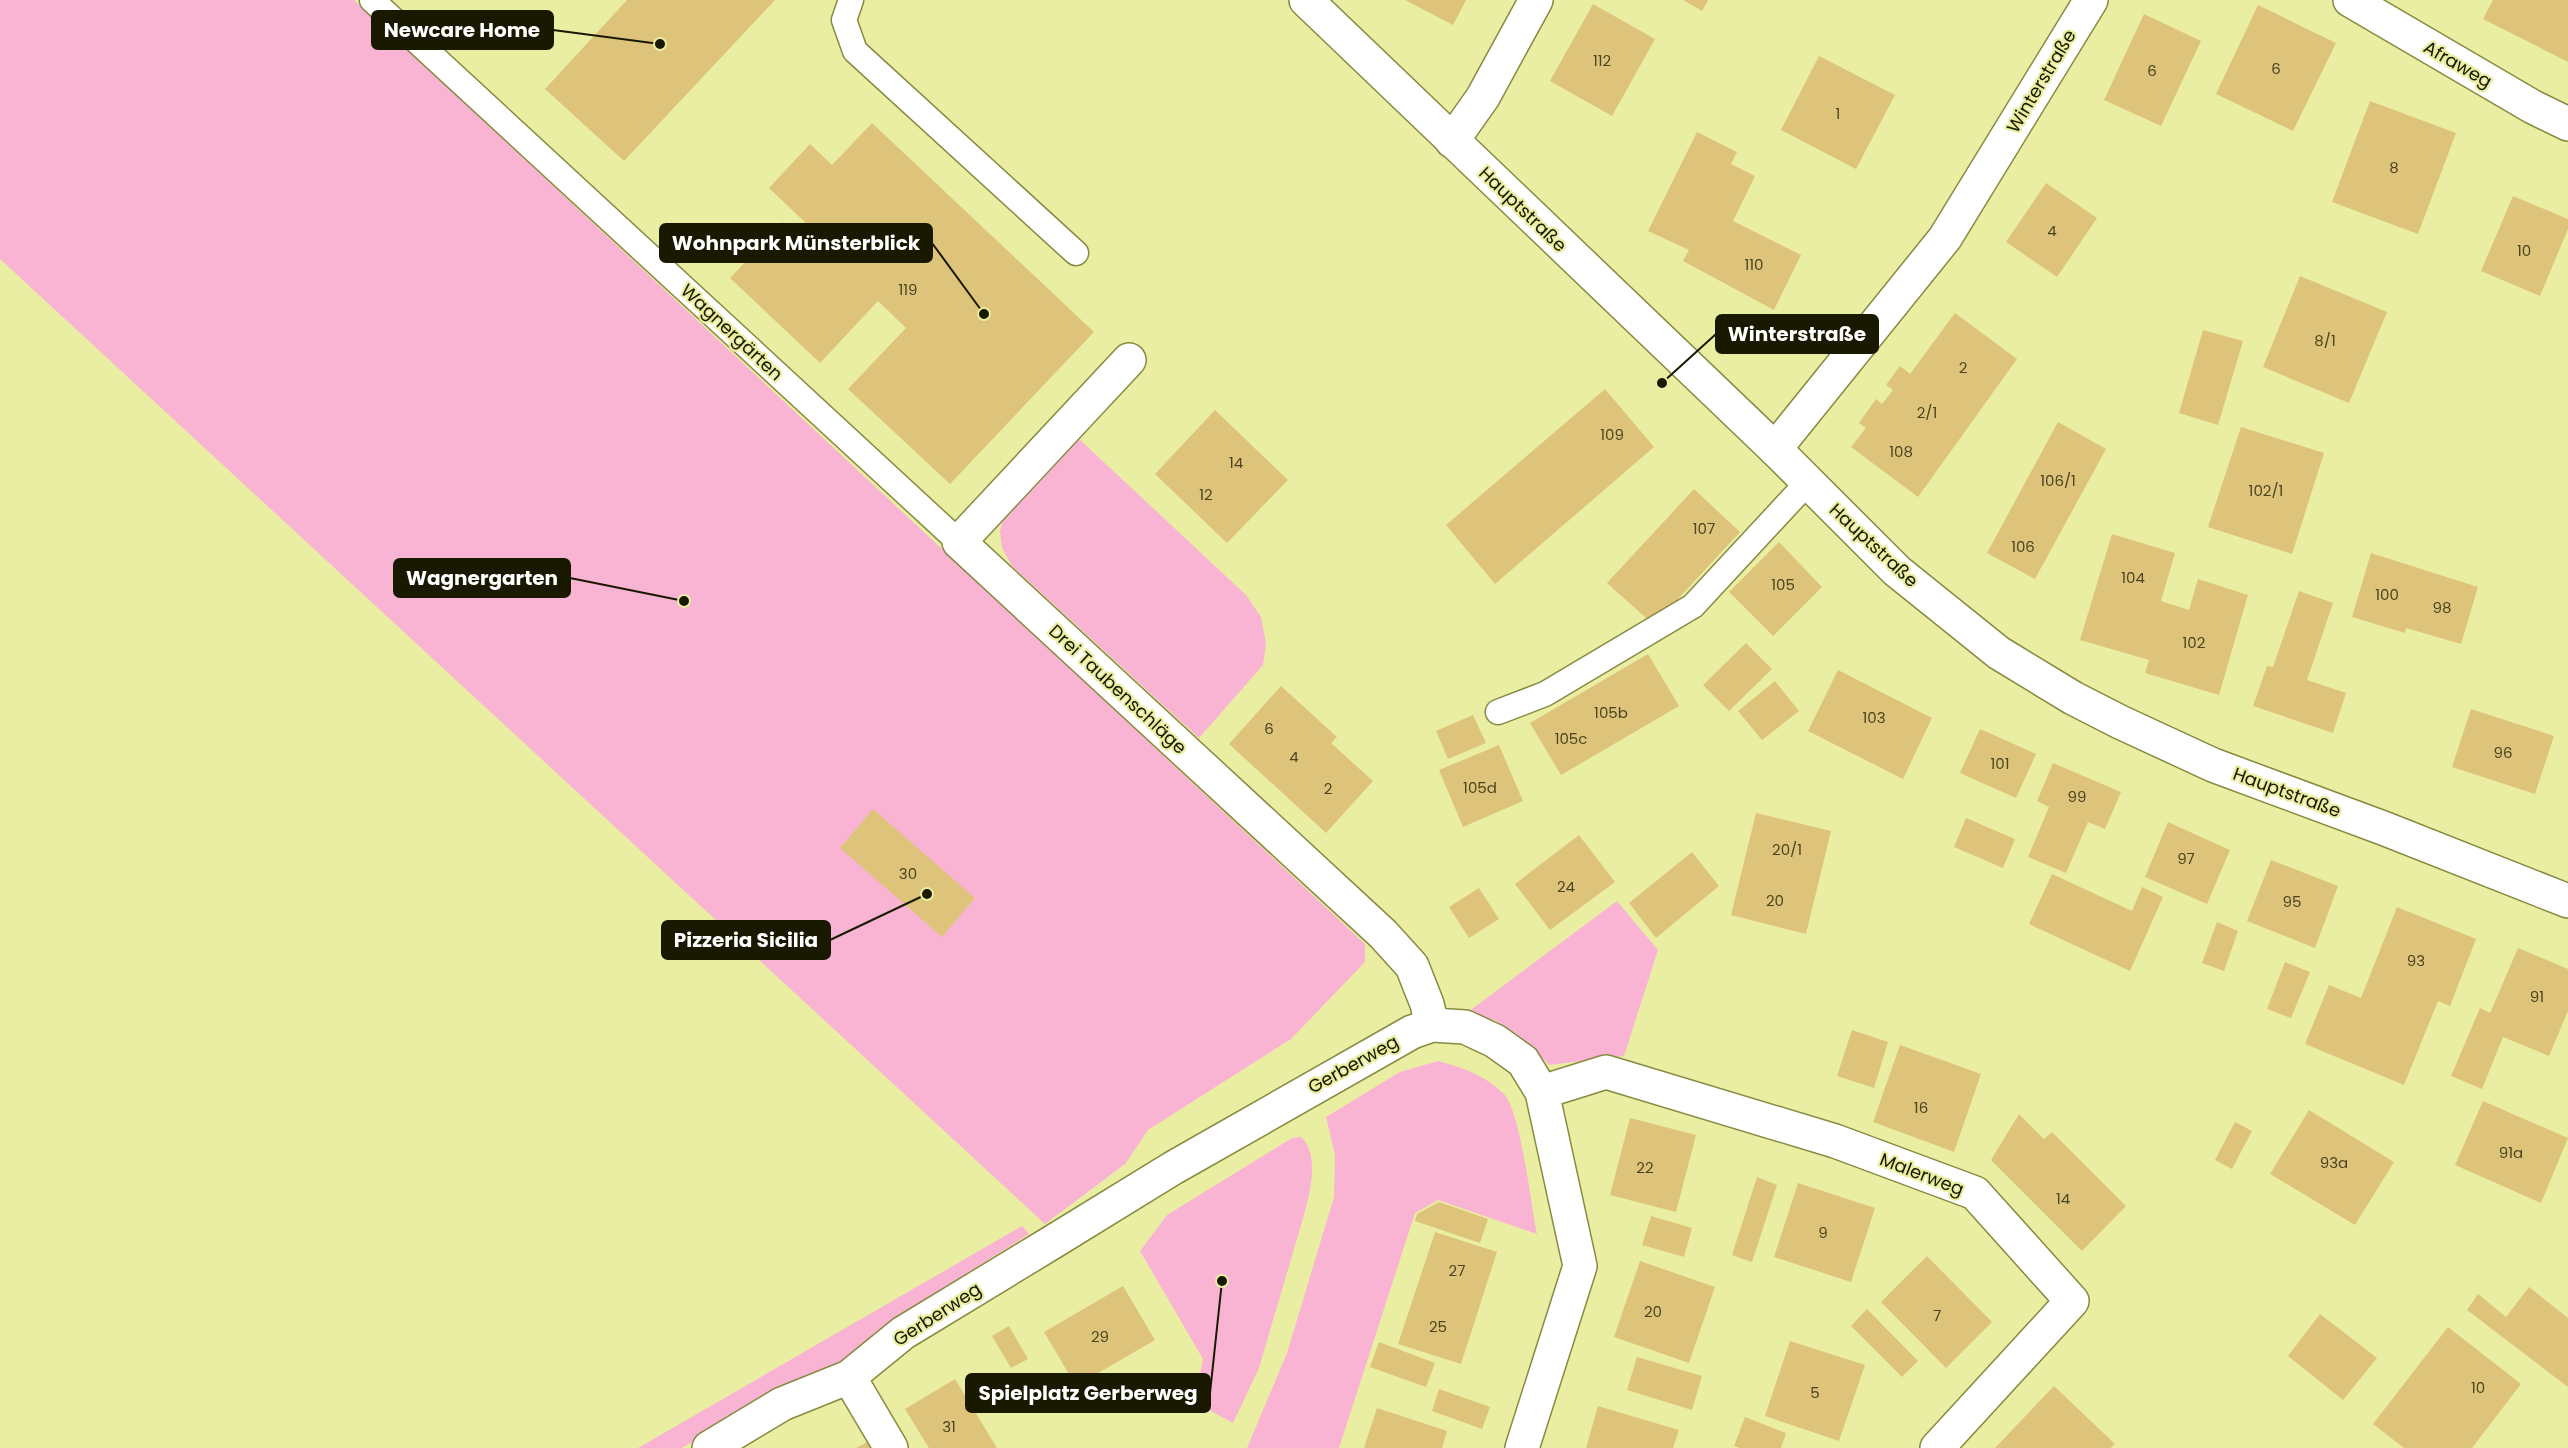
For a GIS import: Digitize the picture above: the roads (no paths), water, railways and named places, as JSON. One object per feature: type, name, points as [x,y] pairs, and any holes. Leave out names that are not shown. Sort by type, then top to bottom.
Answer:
[{"type":"street","name":"Hauptstraße","points":[[1306,0],[1898,571],[1999,653],[2073,698],[2213,765],[2383,828],[2568,902]]},
{"type":"street","points":[[1452,141],[1483,98],[1536,0]]},
{"type":"street","name":"Winterstraße","points":[[1774,449],[1945,238],[2091,0]]},
{"type":"street","name":"Afraweg","points":[[2350,0],[2533,107],[2568,124]]},
{"type":"street","points":[[959,542],[1129,360]]},
{"type":"street","name":"Drei Taubenschläge","points":[[959,542],[1383,934],[1412,966],[1427,1004],[1432,1025]]},
{"type":"street","name":"Gerberweg","points":[[709,1448],[782,1404],[849,1377],[903,1333],[1163,1174],[1402,1037],[1432,1025],[1465,1027],[1495,1041],[1523,1061],[1542,1092],[1580,1266],[1521,1448]]},
{"type":"street","name":"Malerweg","points":[[1542,1092],[1606,1072],[1835,1141],[1975,1193],[2072,1301],[1942,1446]]},
{"type":"street","points":[[849,1377],[891,1448]]},
{"type":"lane","name":"Wagnergärten","points":[[372,0],[959,542]]},
{"type":"lane","points":[[851,0],[844,20],[855,51],[1076,253]]},
{"type":"lane","points":[[1498,712],[1545,694],[1693,606],[1808,482]]},
{"type":"place","name":"Newcare Home","points":[[660,44]]},
{"type":"place","name":"Wohnpark Münsterblick","points":[[984,314]]},
{"type":"place","name":"Winterstraße","points":[[1662,383]]},
{"type":"place","name":"Wagnergarten","points":[[684,601]]},
{"type":"place","name":"Pizzeria Sicilia","points":[[927,894]]},
{"type":"place","name":"Spielplatz Gerberweg","points":[[1222,1281]]}]
